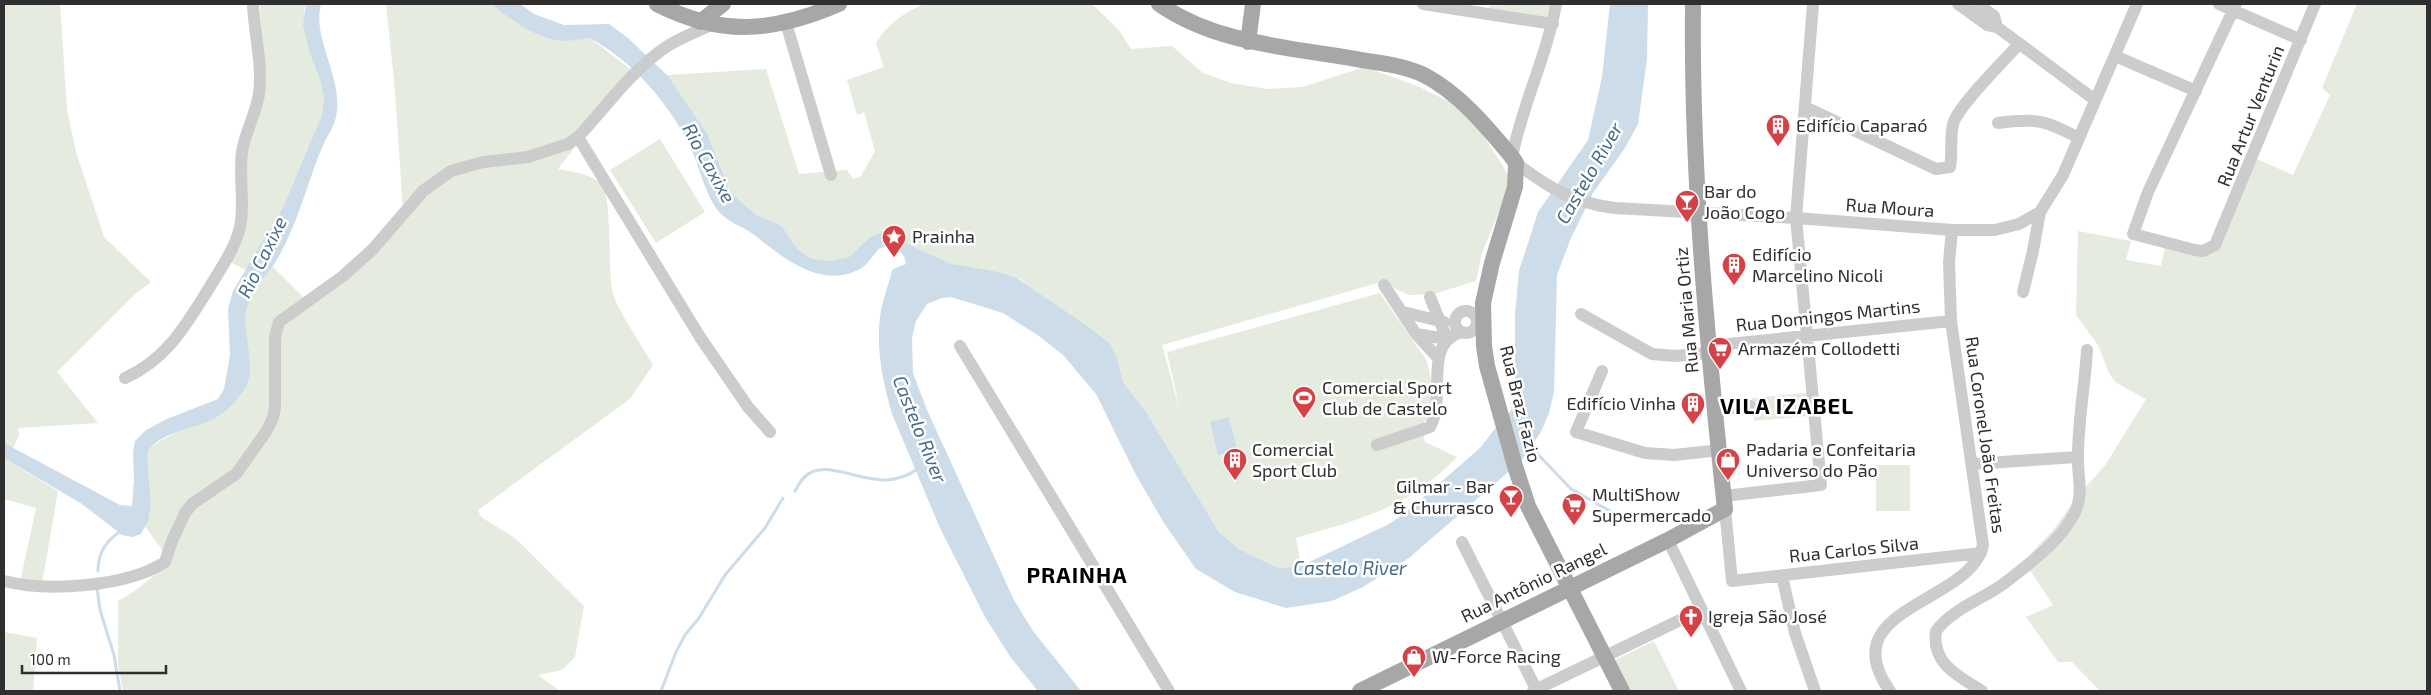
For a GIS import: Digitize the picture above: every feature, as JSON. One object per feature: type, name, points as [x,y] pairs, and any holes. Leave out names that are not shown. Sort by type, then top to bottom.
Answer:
[{"type":"main road","points":[[657,4],[705,23],[747,28],[786,23],[840,4]]},
{"type":"main road","points":[[705,23],[723,4]]},
{"type":"main road","points":[[1159,4],[1194,25],[1248,42],[1384,64],[1423,75],[1437,83],[1469,109],[1514,160]]},
{"type":"main road","points":[[1248,42],[1253,4]]},
{"type":"main road","name":"Rua Maria Ortiz","points":[[1693,4],[1693,56],[1700,214],[1709,350],[1725,503]]},
{"type":"main road","name":"Rua Braz Fazio","points":[[1514,160],[1515,187],[1478,308],[1487,366],[1528,506],[1622,691]]},
{"type":"main road","name":"Rua Antônio Rangel","points":[[1360,691],[1668,540],[1725,503]]},
{"type":"street","points":[[125,378],[152,361],[173,342],[190,321],[226,261],[238,234],[241,221],[242,152],[258,95],[260,75],[253,4]]},
{"type":"street","points":[[1423,4],[1552,24]]},
{"type":"street","points":[[1514,160],[1518,126],[1552,24],[1556,4]]},
{"type":"street","points":[[1725,503],[1821,485],[1796,218],[1813,4]]},
{"type":"street","points":[[1958,4],[1987,25],[1996,16]]},
{"type":"street","points":[[1977,4],[1996,16],[2019,44],[2095,100]]},
{"type":"street","points":[[2023,292],[2040,212],[2063,175],[2136,4]]},
{"type":"street","points":[[2219,4],[2235,7],[2302,40]]},
{"type":"street","name":"Rua Artur Venturin","points":[[2196,91],[2148,192],[2132,234],[2195,250],[2210,248],[2219,240],[2302,40],[2315,4]]},
{"type":"street","points":[[2115,56],[2196,91],[2235,7]]},
{"type":"street","points":[[4,581],[41,588],[63,587],[129,577],[156,568],[165,562],[176,529],[185,513],[192,504],[236,474],[270,425],[275,407],[275,337],[279,322],[343,276],[373,249],[423,191],[451,171],[484,162],[528,158],[568,144],[578,137],[631,77],[654,56],[705,23]]},
{"type":"street","points":[[786,23],[831,175]]},
{"type":"street","points":[[1805,108],[1936,169],[1945,169],[1950,167],[1954,120],[2019,44]]},
{"type":"street","points":[[1998,123],[2025,120],[2042,121],[2080,138]]},
{"type":"street","points":[[1494,137],[1518,126]]},
{"type":"street","points":[[578,137],[700,336],[751,412],[770,432]]},
{"type":"street","name":"Rua Moura","points":[[1514,160],[1546,185],[1567,197],[1593,205],[1700,214],[1796,218],[1952,230],[2009,228],[2040,212]]},
{"type":"street","name":"Rua Coronel João Freitas","points":[[1952,230],[1949,262],[1951,322],[1972,464],[1982,545],[1981,553]]},
{"type":"street","points":[[1384,285],[1416,334],[1438,358]]},
{"type":"street","points":[[1430,297],[1438,322],[1447,339]]},
{"type":"street","points":[[1403,312],[1438,322],[1456,318],[1464,311],[1478,308]]},
{"type":"street","name":"Rua Domingos Martins","points":[[1581,314],[1652,354],[1675,356],[1807,335],[1951,322]]},
{"type":"street","points":[[1456,318],[1456,325],[1461,332]]},
{"type":"street","points":[[1376,445],[1430,427],[1436,415],[1438,358],[1447,339],[1452,334],[1480,329]]},
{"type":"street","points":[[1416,334],[1447,339]]},
{"type":"street","points":[[960,346],[1169,691]]},
{"type":"street","points":[[1982,691],[1956,676],[1946,667],[1936,645],[1936,631],[1956,612],[1988,595],[2022,569],[2064,529],[2075,512],[2079,499],[2078,457],[2087,350]]},
{"type":"street","points":[[1602,371],[1576,432],[1645,453],[1675,455],[1720,450]]},
{"type":"street","points":[[1715,410],[1750,406]]},
{"type":"street","points":[[1972,464],[2078,457]]},
{"type":"street","name":"Rua Maria Ortiz","points":[[1725,503],[1732,581]]},
{"type":"street","points":[[1668,540],[1741,691]]},
{"type":"street","points":[[1462,542],[1535,691],[1603,656],[1701,610]]},
{"type":"street","points":[[1890,691],[1879,672],[1877,660],[1876,649],[1884,630],[1896,618],[1959,577],[1981,553]]},
{"type":"street","name":"Rua Carlos Silva","points":[[1732,581],[1981,553]]},
{"type":"street","points":[[1782,576],[1795,633],[1815,691]]},
{"type":"shaded area","points":[[4,4],[60,4],[67,109],[76,152],[104,237],[151,282],[135,294],[57,372],[98,423],[18,428],[19,435],[13,448],[4,443]]},
{"type":"shaded area","points":[[260,4],[306,4],[304,11],[311,57],[324,97],[322,115],[283,207],[246,270],[228,261],[241,233],[246,152],[261,28]]},
{"type":"shaded area","points":[[386,4],[492,4],[516,23],[562,41],[590,38],[633,71],[558,169],[592,177],[601,184],[605,191],[613,294],[625,319],[653,365],[630,399],[478,510],[481,517],[515,538],[584,606],[575,657],[562,670],[538,675],[560,691],[123,691],[118,664],[118,601],[171,563],[145,526],[151,503],[147,453],[152,447],[169,436],[219,416],[246,328],[246,310],[249,299],[272,266],[309,303],[403,212],[395,90]]},
{"type":"shaded area","points":[[924,4],[1092,4],[1119,30],[1131,49],[1172,46],[1203,73],[1231,83],[1267,89],[1302,87],[1365,67],[1417,86],[1450,102],[1479,129],[1508,176],[1509,187],[1482,253],[1476,281],[1434,294],[1409,295],[1381,282],[1162,345],[1180,411],[1167,352],[1380,293],[1427,361],[1433,391],[1431,412],[1422,426],[1425,442],[1457,457],[1439,474],[1402,500],[1362,517],[1296,538],[1301,566],[1281,568],[1272,565],[1239,549],[1219,532],[1146,412],[1123,382],[1117,357],[1109,343],[1018,278],[952,264],[910,245],[892,232],[886,231],[870,237],[849,257],[829,261],[810,258],[797,249],[784,229],[756,215],[730,192],[708,135],[667,75],[766,69],[799,174],[847,170],[853,179],[861,176],[875,151],[864,112],[857,115],[847,80],[884,67],[876,43],[886,29],[897,19]]},
{"type":"shaded area","points":[[1550,4],[1546,19],[1489,11],[1489,6]]},
{"type":"shaded area","points":[[2357,4],[2427,4],[2427,691],[2100,691],[2072,662],[2058,662],[2026,617],[2053,605],[2024,561],[2054,529],[2076,498],[2106,464],[2146,399],[2115,382],[2109,373],[2098,345],[2076,315],[2078,231],[2131,241],[2126,260],[2161,266],[2165,246],[2210,250],[2257,159],[2293,175],[2330,95],[2322,88]]},
{"type":"shaded area","points":[[660,139],[705,212],[656,243],[610,170]]},
{"type":"shaded area","points":[[1806,393],[1808,416],[1754,421],[1752,398]]},
{"type":"shaded area","points":[[4,458],[58,491],[42,584],[20,582],[36,508],[4,499]]},
{"type":"shaded area","points":[[1876,465],[1910,465],[1910,511],[1876,511]]},
{"type":"shaded area","points":[[4,632],[37,638],[33,691],[4,691]]},
{"type":"shaded area","points":[[1654,641],[1679,691],[1628,691],[1613,661]]},
{"type":"water","name":"Rio Caxixe","points":[[306,4],[321,4],[320,30],[335,83],[337,111],[334,124],[317,159],[302,204],[284,247],[251,296],[249,302],[246,312],[246,323],[250,357],[249,379],[237,399],[220,415],[202,424],[171,434],[153,445],[147,453],[151,503],[148,521],[141,534],[133,537],[122,535],[82,504],[4,458],[4,443],[120,505],[132,506],[135,441],[146,430],[167,419],[218,399],[224,389],[230,355],[228,309],[233,291],[283,207],[322,115],[324,97],[303,25]]},
{"type":"water","name":"Castelo River","points":[[492,4],[520,4],[534,14],[564,25],[609,24],[628,38],[668,76],[708,135],[730,192],[756,215],[778,224],[784,229],[797,249],[810,258],[829,261],[849,257],[870,237],[886,231],[892,232],[910,245],[952,264],[998,272],[1017,278],[1090,328],[1109,343],[1117,357],[1123,382],[1146,412],[1219,532],[1239,549],[1281,568],[1301,566],[1387,525],[1403,515],[1480,448],[1504,417],[1511,411],[1515,388],[1515,314],[1519,271],[1538,212],[1588,140],[1602,77],[1610,4],[1648,4],[1647,59],[1638,124],[1625,148],[1593,193],[1571,238],[1557,275],[1554,392],[1549,413],[1541,432],[1521,461],[1409,558],[1363,587],[1332,601],[1286,608],[1235,592],[1196,569],[1164,523],[1136,475],[1096,394],[1064,356],[1039,336],[1003,313],[951,297],[942,298],[927,304],[916,321],[912,338],[913,373],[927,410],[1014,600],[1033,631],[1081,691],[1038,691],[1011,658],[985,617],[940,528],[892,414],[881,366],[879,329],[882,306],[892,271],[906,264],[904,256],[894,246],[880,248],[863,267],[849,274],[834,276],[806,270],[793,263],[719,212],[706,188],[694,154],[681,130],[660,99],[635,71],[590,38],[562,41],[543,36],[507,17]]},
{"type":"water","points":[[1229,417],[1237,450],[1218,455],[1210,422]]},
{"type":"waterway","points":[[1529,445],[1571,489],[1626,520]]},
{"type":"waterway","points":[[795,491],[805,476],[821,470],[833,470],[874,479],[889,480],[904,476],[919,468]]},
{"type":"waterway","points":[[661,691],[676,652],[685,635],[699,618],[725,575],[765,528],[783,498]]},
{"type":"waterway","points":[[98,571],[101,553],[107,543],[121,531]]},
{"type":"waterway","points":[[97,588],[100,610],[114,655],[120,691]]},
{"type":"place","name":"Edifício Caparaó","points":[[1778,147]]},
{"type":"place","name":"Bar do João Cogo","points":[[1687,223]]},
{"type":"place","name":"Prainha","points":[[894,258]]},
{"type":"place","name":"Edifício Marcelino Nicoli","points":[[1734,286]]},
{"type":"place","name":"Armazém Collodetti","points":[[1720,370]]},
{"type":"place","name":"Comercial Sport Club de Castelo","points":[[1304,419]]},
{"type":"place","name":"Edifício Vinha","points":[[1693,425]]},
{"type":"place","name":"Comercial Sport Club","points":[[1235,481]]},
{"type":"place","name":"Padaria e Confeitaria Universo do Pão","points":[[1728,481]]},
{"type":"place","name":"Gilmar - Bar & Churrasco","points":[[1511,518]]},
{"type":"place","name":"MultiShow Supermercado","points":[[1574,526]]},
{"type":"place","name":"Igreja São José","points":[[1691,638]]},
{"type":"place","name":"W-Force Racing","points":[[1414,678]]},
{"type":"district","name":"VILA IZABEL","points":[[1787,406]]},
{"type":"district","name":"PRAINHA","points":[[1077,575]]}]
